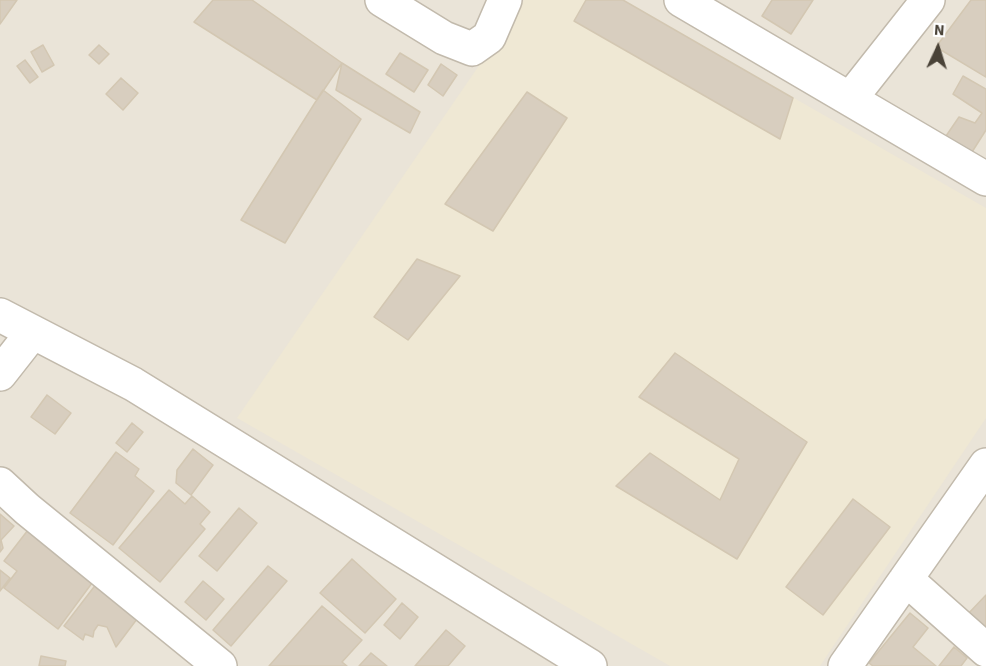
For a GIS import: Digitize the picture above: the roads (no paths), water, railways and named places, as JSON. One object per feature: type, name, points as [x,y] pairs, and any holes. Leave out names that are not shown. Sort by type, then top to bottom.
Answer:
[{"type":"street","points":[[382,0],[444,38],[472,49],[489,38],[505,0]]},
{"type":"street","points":[[681,0],[986,179]]},
{"type":"street","points":[[850,99],[928,0]]},
{"type":"street","points":[[0,315],[133,384],[546,655],[590,666]]},
{"type":"street","points":[[0,375],[33,332]]},
{"type":"street","points":[[845,666],[986,465]]},
{"type":"street","points":[[0,484],[27,509],[220,666]]},
{"type":"street","points":[[906,579],[986,650]]}]
